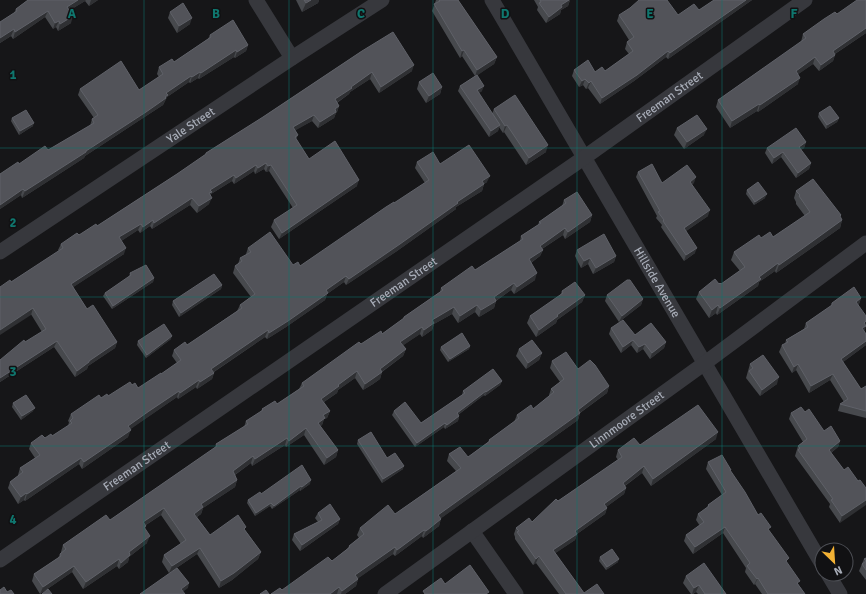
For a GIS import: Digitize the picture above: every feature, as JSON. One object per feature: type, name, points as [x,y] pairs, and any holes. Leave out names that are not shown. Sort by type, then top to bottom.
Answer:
[{"type":"street","points":[[256,0],[292,58]]},
{"type":"street","name":"Yale Street","points":[[0,252],[382,0]]},
{"type":"street","name":"Hillside Avenue","points":[[492,0],[814,550]]},
{"type":"street","name":"Freeman Street","points":[[0,560],[585,157],[805,0]]},
{"type":"street","name":"Linnmoore Street","points":[[385,594],[865,247]]},
{"type":"street","points":[[472,531],[516,594]]},
{"type":"street","points":[[833,582],[840,594]]},
{"type":"building","points":[[28,0],[78,0],[67,7],[73,16],[60,24],[59,21],[55,23],[48,11],[15,32],[14,29],[0,38],[0,22],[17,11],[16,9]]},
{"type":"building","points":[[304,0],[311,0],[306,3]]},
{"type":"building","points":[[439,0],[458,0],[497,57],[477,70],[464,50],[462,51],[434,4],[440,1]]},
{"type":"building","points":[[540,0],[569,0],[561,5],[562,7],[549,17],[539,3],[541,2]]},
{"type":"building","points":[[639,0],[667,0],[678,15],[694,4],[699,10],[714,0],[746,0],[670,53],[668,51],[637,75],[602,98],[591,81],[589,83],[585,79],[582,81],[574,70],[588,60],[595,72],[602,67],[605,71],[633,51],[627,42],[634,37],[619,15]]},
{"type":"building","points":[[857,0],[866,0],[866,28],[833,51],[835,55],[821,65],[815,57],[796,71],[800,78],[760,105],[759,104],[732,121],[718,100],[806,38],[803,34],[835,12],[837,14]]},
{"type":"building","points":[[183,3],[192,18],[179,26],[170,12]]},
{"type":"building","points":[[233,20],[248,45],[237,52],[236,50],[201,73],[200,72],[192,77],[191,76],[166,93],[168,95],[165,97],[166,98],[146,112],[25,191],[23,189],[0,205],[0,174],[18,162],[19,164],[45,146],[48,150],[94,123],[92,119],[98,115],[80,89],[121,61],[139,90],[163,74],[159,67],[172,59],[174,62]]},
{"type":"building","points":[[393,32],[414,65],[381,87],[372,72],[335,99],[339,106],[335,109],[336,112],[320,122],[314,115],[293,127],[298,135],[295,137],[309,159],[335,141],[359,180],[282,233],[274,220],[297,205],[271,165],[268,166],[266,163],[258,168],[256,165],[236,178],[234,175],[210,190],[212,192],[209,193],[212,198],[199,206],[192,198],[154,223],[153,220],[143,227],[141,224],[119,237],[126,248],[71,284],[87,309],[93,305],[117,342],[77,371],[57,341],[0,378],[0,360],[24,340],[25,342],[46,329],[33,308],[0,330],[0,287],[10,280],[11,282],[63,248],[61,244],[77,233],[79,235],[96,224],[97,226],[177,174],[206,153]]},
{"type":"building","points":[[433,73],[442,87],[429,96],[419,82]]},
{"type":"building","points":[[477,75],[484,86],[477,90],[500,125],[491,131],[460,86]]},
{"type":"building","points":[[515,95],[548,145],[529,158],[507,125],[505,126],[494,109]]},
{"type":"building","points":[[830,106],[839,118],[827,125],[819,113]]},
{"type":"building","points":[[26,110],[34,123],[20,131],[12,118]]},
{"type":"building","points":[[697,115],[707,129],[687,142],[677,128]]},
{"type":"building","points":[[796,128],[806,142],[799,147],[811,163],[798,173],[783,152],[774,158],[767,148]]},
{"type":"building","points":[[469,145],[490,176],[482,181],[484,184],[349,279],[346,276],[326,290],[328,293],[288,321],[269,333],[268,330],[211,369],[214,373],[200,382],[199,380],[180,393],[179,391],[149,411],[128,426],[131,430],[84,462],[81,458],[21,497],[10,482],[23,472],[20,468],[40,455],[31,443],[42,435],[45,438],[51,434],[52,436],[72,423],[70,421],[73,418],[71,414],[99,395],[101,398],[107,394],[108,396],[130,382],[132,385],[135,383],[138,388],[161,374],[181,360],[174,350],[185,342],[187,345],[242,308],[240,305],[255,294],[235,266],[242,261],[240,258],[251,252],[248,248],[270,232],[293,265],[298,262],[300,266],[386,207],[429,180],[417,162],[433,152],[440,164]]},
{"type":"building","points":[[652,164],[662,183],[687,165],[696,177],[690,182],[710,210],[684,228],[697,248],[686,255],[663,221],[664,220],[658,212],[660,211],[638,172]]},
{"type":"building","points":[[813,179],[841,215],[842,220],[779,265],[778,263],[759,277],[761,279],[720,308],[718,305],[712,310],[699,292],[715,279],[719,284],[721,284],[745,267],[734,252],[759,235],[761,238],[770,232],[773,237],[810,212],[796,191]]},
{"type":"building","points":[[758,182],[767,194],[755,202],[747,190]]},
{"type":"building","points":[[577,192],[592,215],[568,232],[565,228],[540,246],[543,250],[529,259],[537,273],[517,287],[514,283],[494,297],[496,301],[481,310],[477,305],[460,316],[454,307],[432,320],[434,323],[424,330],[422,327],[400,342],[406,349],[380,369],[382,372],[365,384],[357,371],[321,399],[330,411],[323,415],[325,418],[318,423],[338,450],[327,458],[306,428],[289,441],[287,438],[255,459],[253,456],[233,471],[237,480],[201,504],[203,507],[194,514],[210,535],[238,515],[246,527],[244,529],[261,552],[234,573],[221,581],[200,548],[172,566],[164,555],[186,540],[164,508],[143,522],[146,526],[144,527],[150,536],[129,552],[130,555],[121,563],[119,559],[86,582],[74,566],[43,587],[34,574],[61,556],[60,554],[66,549],[63,545],[106,515],[110,520],[217,446],[216,444],[248,424],[246,421],[263,410],[262,409],[275,401],[277,404],[304,386],[302,383],[359,342],[361,344],[381,331],[382,334],[443,290],[441,288],[472,266],[475,270],[523,239],[521,236],[541,223],[539,222],[566,203],[564,200]]},
{"type":"building","points":[[604,234],[616,256],[596,268],[590,258],[584,261],[577,250]]},
{"type":"building","points":[[146,265],[154,278],[113,306],[105,293],[131,275],[130,273]]},
{"type":"building","points":[[214,274],[222,285],[181,313],[173,301]]},
{"type":"building","points":[[627,280],[630,280],[643,299],[622,316],[607,295]]},
{"type":"building","points":[[575,282],[585,295],[539,330],[530,316],[563,293],[562,291]]},
{"type":"building","points":[[854,287],[861,298],[856,302],[866,316],[866,321],[864,323],[866,326],[862,328],[866,334],[866,341],[841,359],[861,389],[866,386],[866,411],[840,404],[848,399],[833,374],[811,386],[798,364],[794,367],[782,345],[788,342],[786,340],[808,327],[806,323]]},
{"type":"building","points":[[623,320],[635,335],[651,323],[666,342],[652,353],[645,344],[639,347],[633,340],[623,347],[611,328]]},
{"type":"building","points":[[164,324],[172,336],[147,355],[138,341]]},
{"type":"building","points":[[462,333],[470,346],[450,359],[441,347]]},
{"type":"building","points":[[532,340],[542,353],[528,363],[519,349]]},
{"type":"building","points":[[566,352],[578,369],[590,360],[609,386],[578,410],[580,413],[438,515],[441,519],[426,531],[424,530],[397,550],[395,547],[355,575],[358,579],[342,591],[339,587],[330,594],[271,594],[280,588],[282,590],[328,557],[332,561],[364,534],[360,528],[388,505],[395,514],[461,468],[449,454],[460,447],[468,457],[519,418],[517,415],[531,405],[533,409],[554,392],[551,389],[564,379],[552,361]]},
{"type":"building","points":[[763,355],[779,377],[762,390],[749,371],[753,368],[750,364]]},
{"type":"building","points":[[493,369],[502,381],[457,413],[459,416],[447,425],[445,423],[417,443],[394,411],[405,402],[421,423],[465,393],[463,391]]},
{"type":"building","points":[[26,395],[35,408],[22,416],[13,403]]},
{"type":"building","points":[[698,405],[718,432],[653,479],[644,466],[623,483],[626,488],[604,504],[607,508],[575,531],[577,534],[553,550],[584,593],[597,584],[604,594],[566,594],[539,556],[536,559],[517,532],[519,531],[516,528],[529,518],[532,522],[556,499],[558,501],[622,457],[618,450],[634,438],[640,445]]},
{"type":"building","points":[[801,407],[805,412],[809,409],[824,431],[831,426],[840,441],[829,450],[844,470],[848,467],[858,481],[860,480],[866,488],[866,500],[842,516],[831,500],[833,499],[798,450],[800,448],[798,446],[807,439],[791,413]]},
{"type":"building","points":[[371,432],[387,458],[395,453],[404,466],[383,479],[358,440]]},
{"type":"building","points":[[722,455],[758,515],[761,513],[771,527],[768,529],[789,558],[786,561],[800,581],[797,583],[805,594],[768,594],[758,578],[757,579],[747,566],[750,563],[725,527],[695,547],[686,535],[704,522],[698,514],[726,492],[708,462]]},
{"type":"building","points":[[302,465],[311,480],[274,506],[271,503],[256,513],[248,500],[260,492],[261,494]]},
{"type":"building","points":[[330,504],[340,519],[302,545],[294,534],[322,520],[318,513]]},
{"type":"building","points":[[612,549],[619,559],[607,567],[600,557]]},
{"type":"building","points":[[866,561],[866,570],[862,564]]},
{"type":"building","points":[[704,563],[726,594],[705,594],[699,585],[694,588],[686,576]]},
{"type":"building","points":[[470,565],[489,592],[486,594],[425,594],[423,591],[441,578],[445,584]]},
{"type":"building","points":[[177,568],[189,583],[181,589],[185,594],[140,594]]},
{"type":"building","points":[[4,587],[7,592],[11,590],[14,594],[0,594],[0,590]]},
{"type":"building","points":[[48,589],[52,594],[42,594]]},
{"type":"building","points":[[266,590],[269,594],[260,594]]}]
